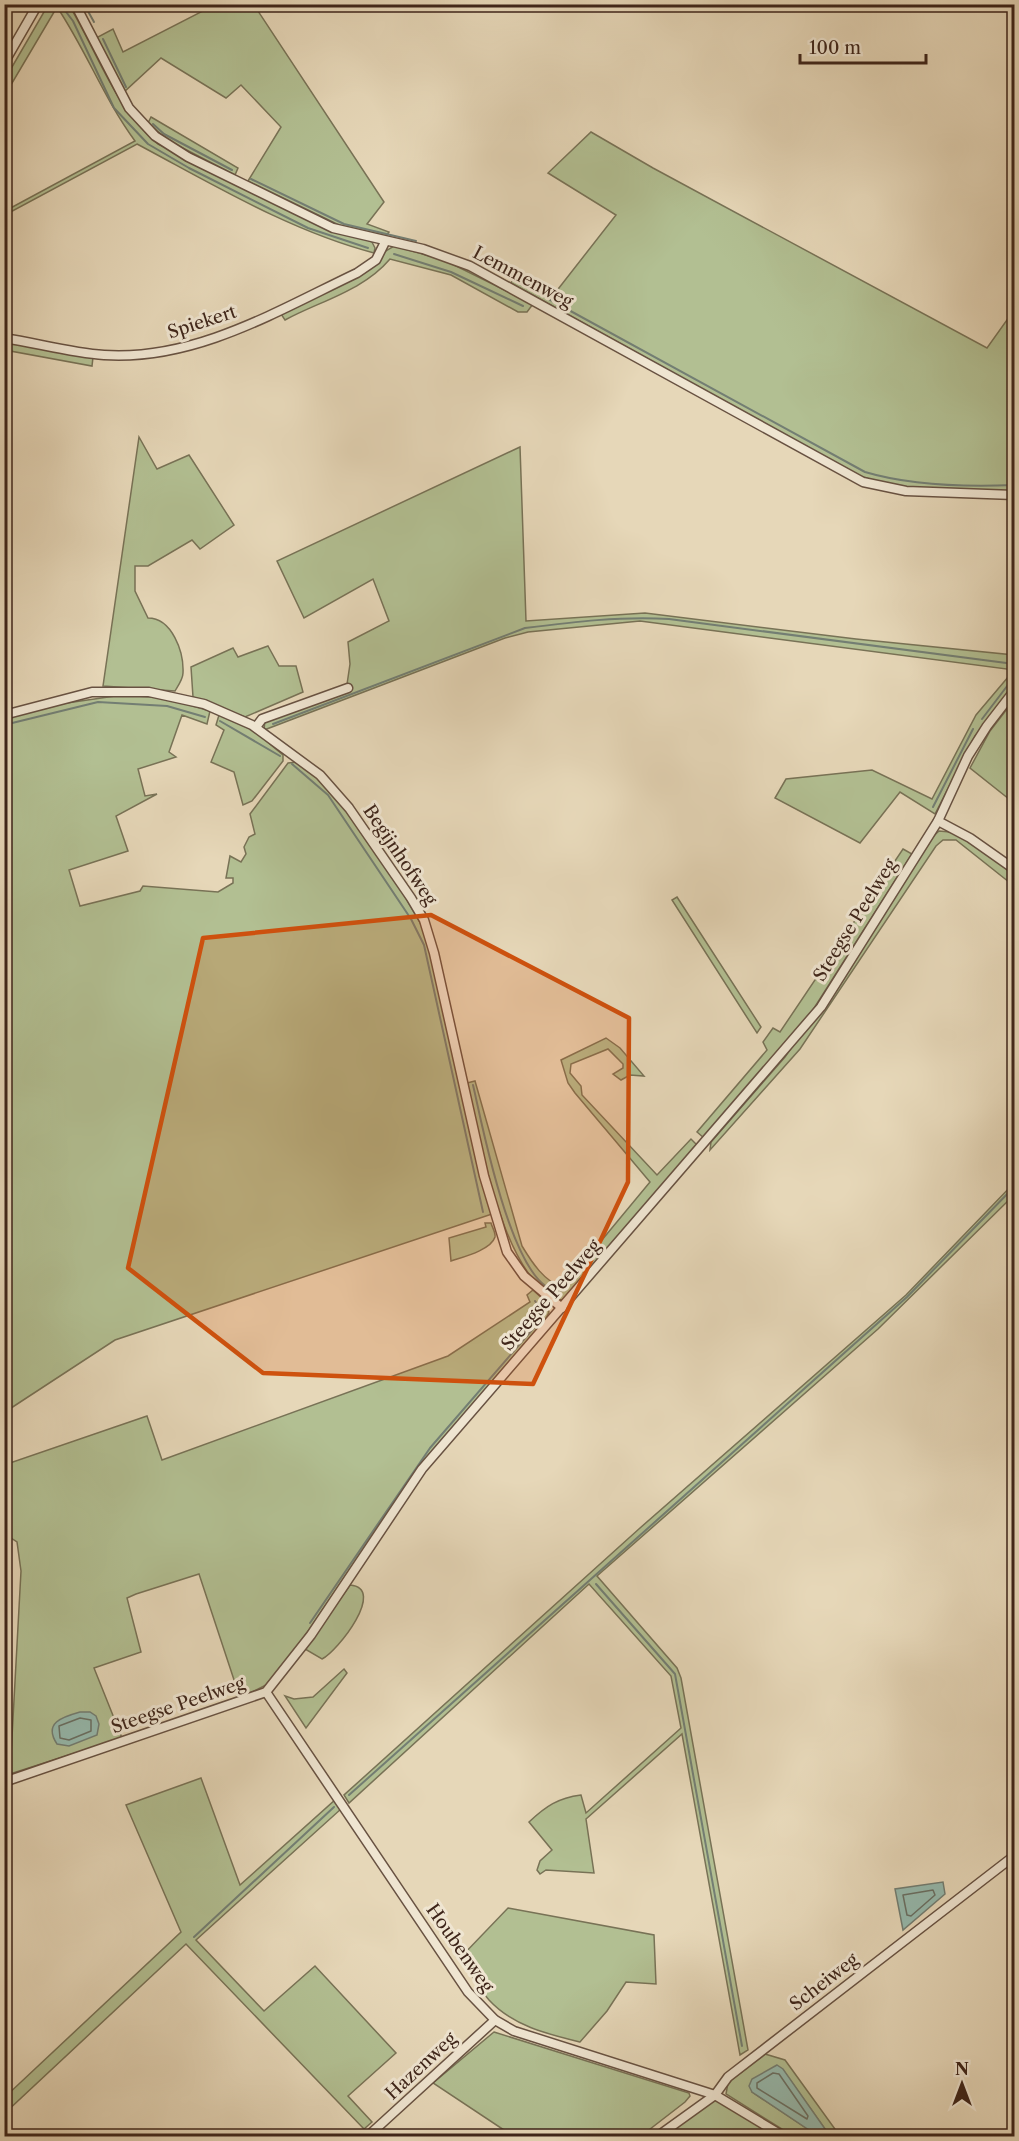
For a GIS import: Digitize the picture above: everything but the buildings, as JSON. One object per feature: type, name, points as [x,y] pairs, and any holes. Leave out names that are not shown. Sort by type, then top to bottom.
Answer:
[{"type":"street","points":[[4,63],[38,4]]},
{"type":"street","name":"Lemmenweg","points":[[75,4],[129,108],[155,136],[188,157],[333,228],[423,249],[470,266],[863,482],[906,491],[1014,495]]},
{"type":"street","name":"Spiekert","points":[[4,338],[102,355],[143,355],[184,348],[225,335],[357,273],[376,260],[386,242]]},
{"type":"street","points":[[256,727],[262,719],[348,688]]},
{"type":"street","name":"Steegse Peelweg","points":[[4,1782],[266,1692],[311,1635],[422,1469],[821,1007],[938,821],[968,756],[987,726],[1014,691]]},
{"type":"street","name":"Begijnhofweg","points":[[4,715],[92,693],[149,693],[204,704],[256,727],[294,754],[327,783],[349,808],[424,920],[434,954],[484,1176],[507,1252],[524,1276],[562,1308]]},
{"type":"street","points":[[938,821],[970,838],[1014,869]]},
{"type":"street","name":"Houbenweg","points":[[266,1692],[468,1992],[495,2020],[514,2031],[715,2095],[783,2136]]},
{"type":"street","name":"Scheiweg","points":[[658,2136],[715,2095],[728,2077],[1014,1856]]},
{"type":"street","name":"Hazenweg","points":[[368,2136],[495,2020]]},
{"type":"highlighted area","points":[[431,915],[629,1018],[628,1182],[533,1384],[263,1373],[128,1268],[203,938]]},
{"type":"green space","points":[[48,5],[69,5],[118,97],[143,130],[158,144],[372,242],[375,248],[374,253],[343,244],[282,220],[137,144],[5,215],[5,211],[135,141],[57,7],[5,95],[5,79]]},
{"type":"green space","points":[[201,5],[254,5],[384,202],[367,224],[389,232],[384,239],[341,226],[248,181],[281,127],[241,85],[226,98],[161,58],[124,92],[96,38],[113,29],[123,52],[203,11]]},
{"type":"green space","points":[[151,117],[238,168],[235,175],[169,141],[148,123]]},
{"type":"green space","points":[[591,132],[653,168],[987,348],[1014,310],[1014,491],[935,491],[897,486],[857,475],[511,283],[515,276],[555,293],[616,215],[548,173]]},
{"type":"green space","points":[[394,246],[444,260],[533,304],[527,312],[518,312],[451,275],[390,259],[379,270],[354,287],[285,320],[281,314]]},
{"type":"green space","points":[[4,341],[93,357],[92,366],[5,350]]},
{"type":"green space","points":[[139,437],[157,469],[189,455],[234,525],[200,549],[192,540],[148,566],[135,566],[135,591],[148,618],[164,624],[179,646],[183,673],[175,691],[103,686]]},
{"type":"green space","points":[[520,447],[526,621],[645,613],[856,639],[1014,655],[1014,670],[640,621],[528,632],[505,638],[264,730],[265,720],[346,691],[350,664],[348,642],[389,621],[373,579],[304,618],[277,561]]},
{"type":"green space","points":[[268,646],[279,666],[296,666],[303,692],[245,717],[193,697],[191,667],[233,648],[238,657]]},
{"type":"green space","points":[[1014,670],[1014,686],[975,736],[935,814],[900,792],[860,843],[775,798],[786,779],[872,770],[932,799],[976,715]]},
{"type":"green space","points":[[122,695],[165,698],[210,711],[207,724],[182,715],[169,752],[176,757],[138,769],[145,796],[157,794],[116,816],[128,851],[69,870],[80,906],[140,891],[143,886],[218,892],[233,883],[233,878],[226,878],[230,856],[241,862],[246,854],[244,847],[249,837],[255,834],[250,814],[288,763],[298,762],[326,784],[341,802],[390,871],[425,931],[492,1214],[115,1340],[5,1412],[5,718],[53,705]]},
{"type":"green space","points":[[1014,700],[1014,803],[970,768],[990,731]]},
{"type":"green space","points":[[219,715],[253,730],[283,755],[283,761],[252,801],[243,805],[234,772],[211,762],[224,730],[216,725]]},
{"type":"green space","points":[[939,831],[960,835],[989,853],[1014,873],[1014,886],[956,840],[943,840],[936,846],[800,1049],[710,1150],[711,1142],[785,1057],[856,955],[927,842]]},
{"type":"green space","points":[[903,849],[912,854],[802,1027],[704,1138],[697,1132],[767,1050],[763,1042],[773,1028],[780,1032]]},
{"type":"green space","points":[[677,897],[761,1027],[757,1033],[672,900]]},
{"type":"green space","points":[[606,1038],[620,1048],[644,1076],[630,1075],[621,1080],[613,1074],[623,1068],[623,1064],[608,1049],[571,1064],[570,1073],[581,1086],[582,1095],[657,1175],[691,1139],[696,1144],[696,1149],[568,1297],[561,1300],[541,1287],[523,1266],[509,1237],[487,1171],[467,1083],[475,1081],[522,1246],[544,1276],[563,1287],[650,1182],[568,1083],[561,1060]]},
{"type":"green space","points":[[1014,1183],[1014,1195],[878,1329],[597,1576],[677,1668],[681,1678],[748,2050],[740,2055],[682,1734],[586,1819],[594,1873],[546,1870],[540,1874],[537,1870],[540,1861],[552,1850],[529,1822],[553,1804],[581,1795],[586,1813],[681,1728],[671,1676],[589,1584],[349,1803],[344,1795],[640,1528],[906,1295]]},
{"type":"green space","points":[[485,1223],[491,1223],[495,1235],[492,1242],[476,1252],[451,1261],[449,1238],[486,1227]]},
{"type":"green space","points":[[533,1290],[545,1301],[549,1312],[544,1323],[414,1475],[302,1640],[266,1685],[240,1698],[199,1574],[136,1594],[127,1598],[141,1652],[94,1668],[122,1738],[10,1774],[21,1571],[17,1542],[5,1534],[4,1465],[147,1416],[162,1460],[448,1356],[530,1302],[527,1295]]},
{"type":"green space","points":[[350,1585],[360,1589],[363,1597],[362,1608],[348,1633],[322,1659],[305,1649]]},
{"type":"green space","points":[[344,1669],[347,1673],[306,1728],[285,1696],[294,1699],[313,1697]]},
{"type":"green space","points":[[201,1778],[240,1885],[335,1800],[341,1809],[196,1940],[264,2011],[315,1966],[396,2053],[348,2096],[372,2122],[364,2129],[186,1944],[5,2113],[5,2097],[181,1932],[126,1805]]},
{"type":"green space","points":[[508,1908],[654,1935],[656,1984],[626,1982],[607,2011],[580,2042],[520,2023],[498,2009],[489,2000],[460,1958]]},
{"type":"green space","points":[[494,2032],[689,2093],[690,2096],[641,2136],[513,2136],[433,2083]]},
{"type":"green space","points":[[765,2054],[785,2060],[840,2136],[830,2136],[783,2070],[752,2092],[818,2136],[793,2136],[726,2094],[728,2083]]},
{"type":"green space","points":[[715,2099],[781,2136],[660,2136]]},
{"type":"water","points":[[80,1712],[90,1712],[96,1716],[99,1724],[97,1735],[69,1746],[57,1744],[53,1737],[53,1726],[61,1719]]},
{"type":"water","points":[[943,1882],[945,1894],[903,1930],[895,1889]]},
{"type":"water","points":[[777,2065],[783,2069],[830,2136],[818,2136],[752,2092],[749,2086],[752,2079]]},
{"type":"waterway","points":[[60,4],[73,21],[114,108],[148,144],[189,168],[308,228],[368,248]]},
{"type":"waterway","points":[[84,4],[94,22]]},
{"type":"waterway","points":[[103,39],[126,87]]},
{"type":"waterway","points":[[153,124],[164,134],[232,170]]},
{"type":"waterway","points":[[251,179],[344,224],[416,241]]},
{"type":"waterway","points":[[394,254],[451,272],[523,306]]},
{"type":"waterway","points":[[534,291],[865,472],[883,477],[939,485],[1014,485]]},
{"type":"waterway","points":[[273,724],[525,628],[597,620],[669,619],[1014,664]]},
{"type":"waterway","points":[[982,719],[1014,677]]},
{"type":"waterway","points":[[4,725],[98,702],[167,706],[205,717]]},
{"type":"waterway","points":[[220,721],[280,756]]},
{"type":"waterway","points":[[933,807],[973,729]]},
{"type":"waterway","points":[[292,764],[328,795],[411,919],[424,945],[483,1212]]},
{"type":"waterway","points":[[473,1085],[492,1168],[516,1240],[530,1269],[546,1287],[564,1290]]},
{"type":"waterway","points":[[349,1795],[907,1297],[1014,1187]]},
{"type":"waterway","points":[[310,1623],[430,1448],[539,1322],[541,1310],[535,1301]]},
{"type":"waterway","points":[[596,1584],[675,1674],[742,2046]]},
{"type":"waterway","points":[[194,1937],[334,1807]]}]
